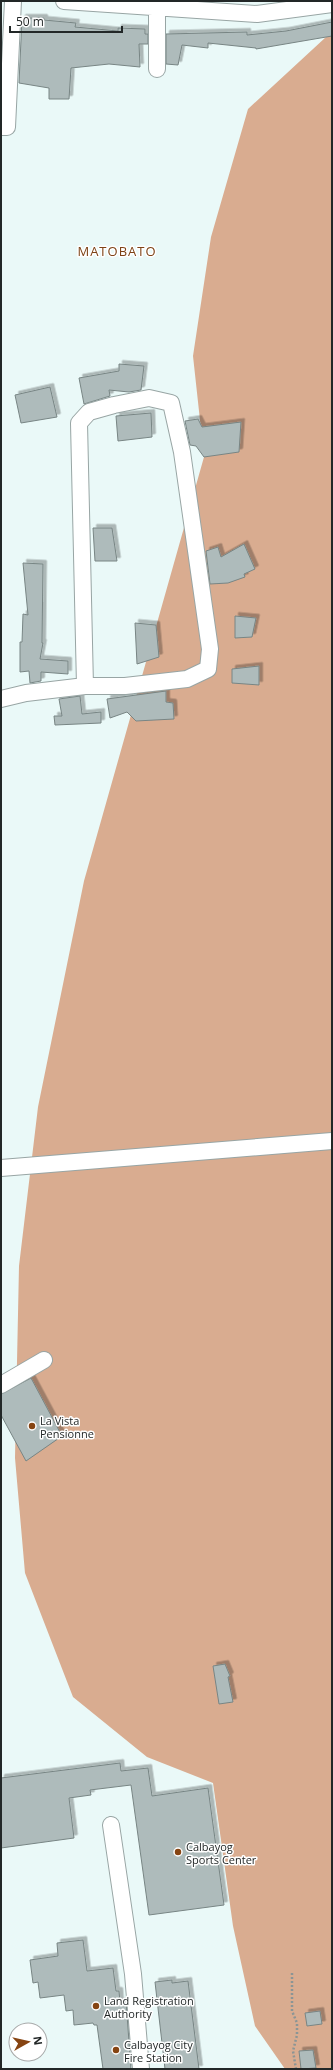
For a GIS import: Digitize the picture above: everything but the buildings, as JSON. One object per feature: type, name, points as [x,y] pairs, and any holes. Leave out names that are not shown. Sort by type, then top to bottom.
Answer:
[{"type":"street","points":[[4,127],[13,1]]},
{"type":"street","points":[[64,1],[157,5],[257,14],[332,4]]},
{"type":"street","points":[[157,5],[157,69]]},
{"type":"street","points":[[1,699],[26,693],[85,686],[125,686],[187,678],[208,669],[210,648],[182,452],[171,403],[149,398],[114,405],[89,412],[79,423],[85,686]]},
{"type":"street","points":[[1,1168],[332,1141]]},
{"type":"street","points":[[1,1385],[44,1360]]},
{"type":"street","points":[[112,1825],[133,1974],[141,2069]]},
{"type":"path","points":[[292,1973],[292,2010],[297,2023],[297,2035],[293,2051],[296,2069]]},
{"type":"shaded area","points":[[332,35],[332,2069],[285,2069],[255,2026],[233,1926],[213,1783],[147,1757],[73,1697],[25,1573],[15,1458],[19,1266],[38,1107],[84,881],[204,457],[193,356],[211,237],[248,109],[326,37]]},
{"type":"place","name":"La Vista Pensionne","points":[[32,1426]]},
{"type":"place","name":"Calbayog Sports Center","points":[[178,1852]]},
{"type":"place","name":"Land Registration Authority","points":[[96,2006]]},
{"type":"place","name":"Calbayog City Fire Station","points":[[116,2050]]},
{"type":"district","name":"MATOBATO","points":[[117,251]]}]
